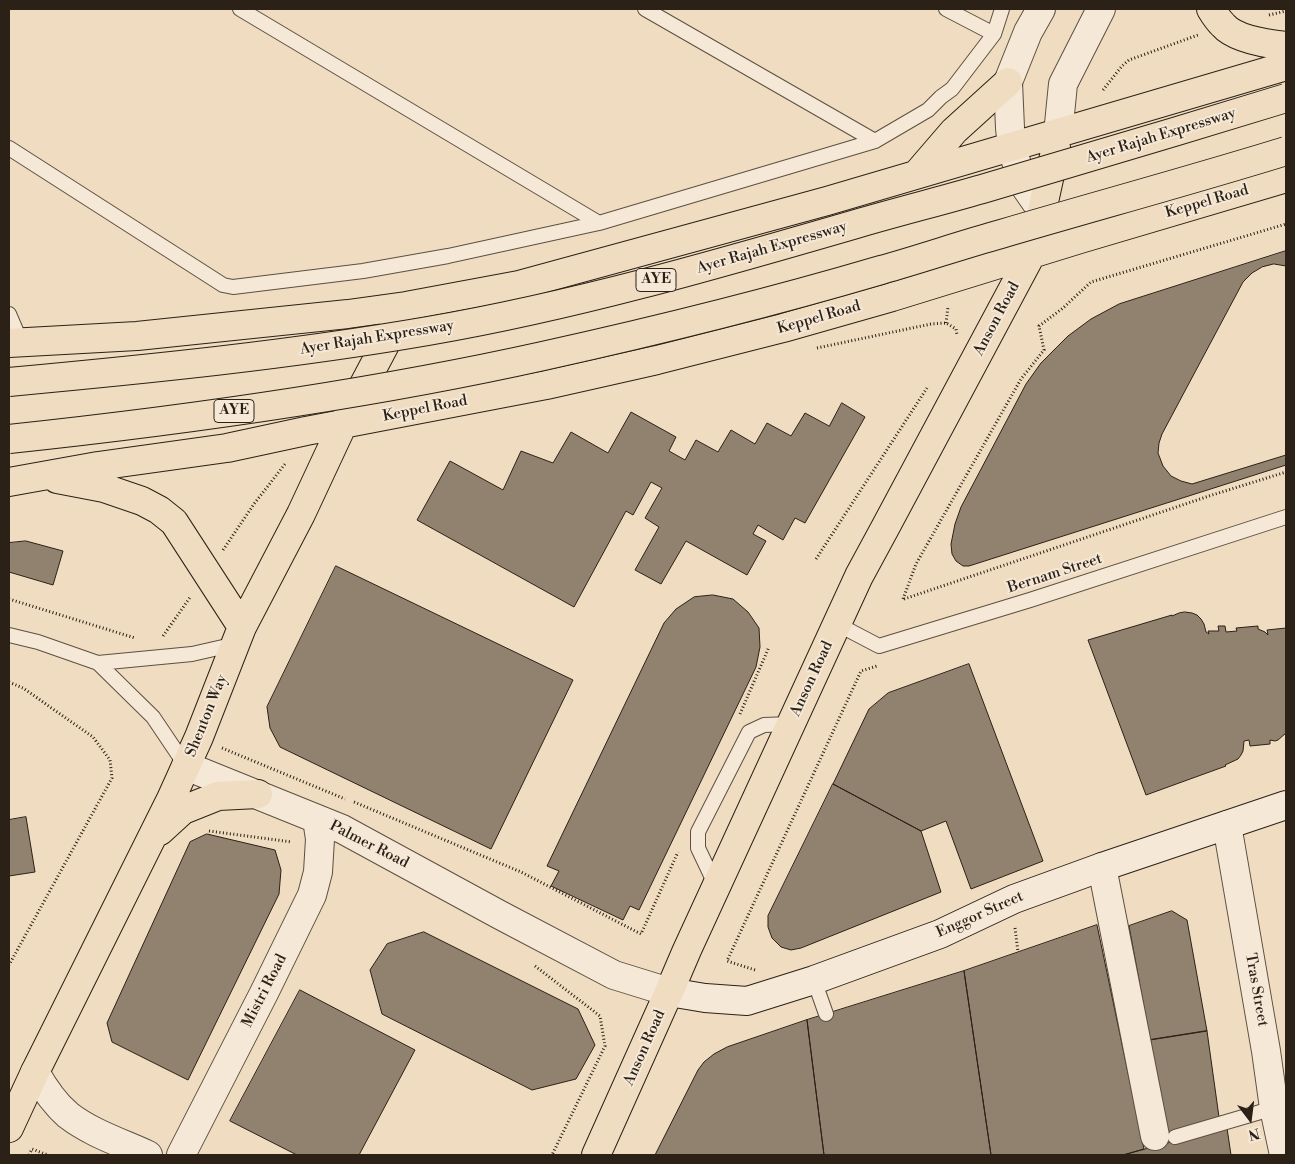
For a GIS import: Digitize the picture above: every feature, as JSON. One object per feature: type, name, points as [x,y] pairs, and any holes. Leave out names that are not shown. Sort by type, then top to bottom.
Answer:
[{"type":"highway","points":[[1217,18],[1244,38],[1286,46]]},
{"type":"highway","points":[[15,343],[137,336],[348,314],[406,306],[528,283],[827,201],[1286,66]]},
{"type":"highway","points":[[917,174],[954,131],[1008,82]]},
{"type":"highway","name":"Ayer Rajah Expressway","points":[[9,382],[212,362],[319,348],[428,331],[527,312],[640,285],[986,188],[1286,98]]},
{"type":"highway","name":"Anson Road","points":[[596,1155],[716,886],[859,576],[1032,253],[1058,134]]},
{"type":"highway","name":"AYE","points":[[9,439],[106,428],[327,397],[540,357],[649,332],[882,270],[1286,151]]},
{"type":"highway","name":"Keppel Road","points":[[9,482],[98,466],[227,448],[546,385],[783,328],[1286,178]]},
{"type":"highway","name":"Shenton Way","points":[[9,1128],[186,766],[239,636],[301,514],[343,424],[406,306]]},
{"type":"highway","points":[[43,476],[104,488],[142,501],[159,510],[174,522],[208,573],[239,636]]},
{"type":"highway","points":[[138,866],[160,832],[183,810],[218,796],[258,794]]},
{"type":"street","points":[[1041,9],[1028,32],[1008,82],[1012,147],[1026,188],[1042,211],[1080,239]]},
{"type":"street","name":"Anson Road","points":[[1058,134],[1063,84],[1101,9]]},
{"type":"street","name":"Palmer Road","points":[[186,766],[342,828],[614,975],[670,992]]},
{"type":"street","name":"Enggor Street","points":[[670,992],[705,998],[747,1001],[814,980],[940,934],[1014,899],[1286,804]]},
{"type":"street","name":"Mistri Road","points":[[181,1155],[264,993],[312,894],[318,872],[320,850],[317,819]]},
{"type":"street","name":"Tras Street","points":[[1227,825],[1274,1108],[1284,1155]]},
{"type":"street","points":[[1102,867],[1165,1137]]},
{"type":"street","points":[[35,1072],[57,1104],[77,1122],[148,1155]]},
{"type":"lane","points":[[240,9],[599,223]]},
{"type":"lane","points":[[645,9],[875,141]]},
{"type":"lane","points":[[946,9],[994,34]]},
{"type":"lane","points":[[9,148],[228,287],[363,271],[448,256],[599,223],[875,141],[928,110],[952,89],[994,34],[1002,9]]},
{"type":"lane","points":[[9,314],[15,343]]},
{"type":"lane","name":"Bernam Street","points":[[837,624],[879,646],[1030,600],[1286,517]]},
{"type":"lane","points":[[9,635],[38,642],[98,663],[192,654],[239,636]]},
{"type":"lane","points":[[98,663],[153,717],[186,766]]},
{"type":"lane","points":[[716,886],[698,848],[698,832],[749,732],[764,725],[791,724]]},
{"type":"lane","points":[[814,980],[826,1014]]},
{"type":"lane","points":[[1165,1137],[1274,1108]]},
{"type":"path","points":[[1268,15],[1286,10]]},
{"type":"path","points":[[1099,96],[1122,66],[1129,60],[1217,18]]},
{"type":"path","points":[[1286,224],[1091,282],[1063,308],[1039,326],[1044,350],[1021,380],[916,564],[904,599],[1209,496],[1286,472]]},
{"type":"path","points":[[809,350],[931,324],[946,324],[956,329],[958,338]]},
{"type":"path","points":[[816,559],[930,384]]},
{"type":"path","points":[[162,638],[254,504],[295,451],[306,431]]},
{"type":"path","points":[[9,599],[138,639]]},
{"type":"path","points":[[727,961],[861,671],[880,665]]},
{"type":"path","points":[[9,682],[23,688],[93,737],[110,760],[112,778],[9,965]]},
{"type":"path","points":[[199,737],[521,872],[641,934]]},
{"type":"path","points":[[209,831],[302,843],[320,850]]},
{"type":"path","points":[[532,964],[600,1016],[605,1046],[552,1155]]},
{"type":"path","points":[[29,1155],[32,1149],[48,1155]]},
{"type":"building","points":[[1286,251],[1286,465],[969,566],[963,566],[956,561],[952,554],[951,544],[961,507],[1026,384],[1041,363],[1068,336],[1091,319],[1119,304]]},
{"type":"building","points":[[1274,264],[1286,266],[1286,455],[1192,484],[1181,481],[1171,476],[1163,466],[1158,453],[1162,434],[1243,282],[1262,267]]},
{"type":"building","points":[[842,403],[865,417],[805,523],[795,518],[783,540],[758,525],[753,534],[766,541],[747,575],[686,541],[661,584],[635,570],[659,527],[645,518],[662,488],[651,482],[633,515],[626,511],[574,607],[417,520],[450,461],[503,490],[521,451],[553,463],[571,432],[608,453],[631,412],[676,437],[669,451],[685,460],[696,440],[718,452],[731,430],[755,444],[767,423],[791,436],[805,413],[829,426]]},
{"type":"building","points":[[26,541],[63,551],[53,585],[9,572],[9,543]]},
{"type":"building","points":[[336,566],[573,680],[491,849],[280,747],[270,728],[267,707]]},
{"type":"building","points":[[713,595],[733,599],[748,612],[759,628],[760,647],[756,667],[639,910],[630,906],[623,920],[551,886],[559,871],[547,866],[664,623],[676,609],[694,597]]},
{"type":"building","points":[[1185,612],[1197,615],[1209,634],[1208,631],[1219,631],[1218,626],[1225,626],[1226,632],[1237,631],[1236,628],[1258,626],[1258,629],[1268,635],[1267,630],[1286,628],[1286,733],[1278,740],[1270,740],[1270,744],[1250,746],[1249,740],[1244,741],[1241,755],[1226,766],[1146,795],[1088,640]]},
{"type":"building","points":[[969,664],[1043,861],[971,889],[946,821],[921,831],[833,784],[869,709],[888,693]]},
{"type":"building","points":[[833,784],[921,831],[941,892],[801,948],[791,950],[781,947],[772,938],[768,927],[768,916]]},
{"type":"building","points":[[26,817],[35,872],[9,876],[9,820]]},
{"type":"building","points":[[207,834],[275,850],[281,870],[279,894],[188,1080],[112,1042],[107,1023],[190,842]]},
{"type":"building","points":[[1172,911],[1187,920],[1207,1031],[1150,1040],[1129,926]]},
{"type":"building","points":[[1097,925],[1144,1149],[1123,1155],[991,1155],[964,971]]},
{"type":"building","points":[[424,932],[578,1009],[595,1045],[576,1079],[532,1090],[382,1014],[370,970],[387,944]]},
{"type":"building","points":[[964,971],[991,1155],[824,1155],[807,1020]]},
{"type":"building","points":[[300,990],[415,1050],[359,1155],[297,1155],[230,1121]]},
{"type":"building","points":[[807,1020],[824,1155],[655,1155],[698,1070],[704,1062],[727,1047]]},
{"type":"building","points":[[1207,1031],[1219,1117],[1166,1134],[1150,1040]]},
{"type":"building","points":[[1227,1128],[1231,1155],[1123,1155],[1156,1146]]}]
